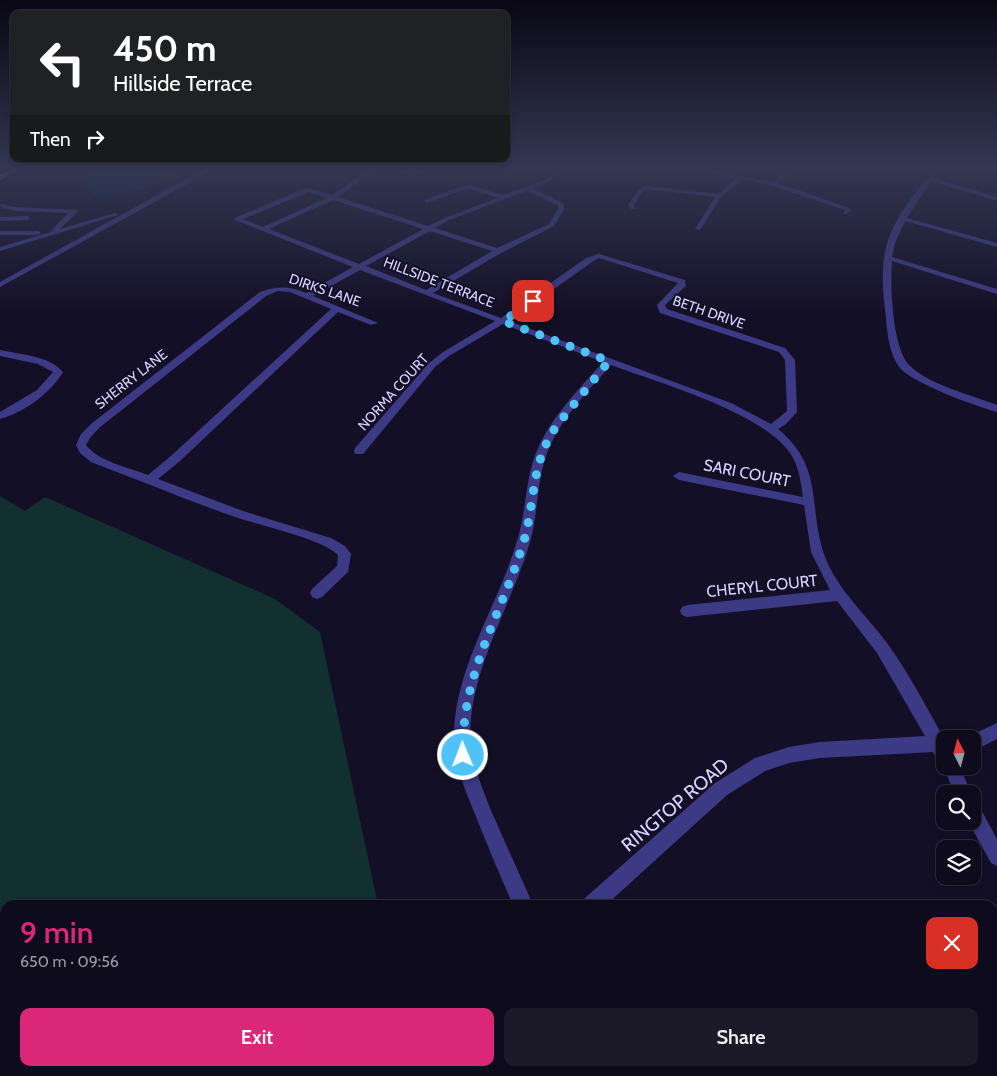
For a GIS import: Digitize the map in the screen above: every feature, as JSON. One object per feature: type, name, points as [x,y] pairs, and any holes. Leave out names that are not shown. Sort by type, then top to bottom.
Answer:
[{"type":"street","points":[[55,233],[59,225],[70,216]]},
{"type":"street","points":[[0,234],[55,233],[107,216]]},
{"type":"street","points":[[0,286],[123,216]]},
{"type":"street","name":"HILLSIDE TERRACE","points":[[241,216],[237,218],[237,220],[727,405],[746,413],[771,428],[783,438],[800,460],[814,545],[822,565],[840,595],[882,648],[936,736]]},
{"type":"street","points":[[262,230],[292,216]]},
{"type":"street","points":[[392,216],[498,251]]},
{"type":"street","points":[[306,296],[454,216]]},
{"type":"street","points":[[427,293],[498,251],[546,228],[552,224],[557,216]]},
{"type":"street","points":[[698,229],[706,216]]},
{"type":"street","points":[[906,216],[891,244],[889,258],[887,313],[898,359],[904,367],[922,379],[997,409]]},
{"type":"street","points":[[0,219],[58,219],[45,234],[0,249]]},
{"type":"street","points":[[904,220],[997,246]]},
{"type":"street","name":"NORMA COURT","points":[[360,451],[412,387],[446,354],[503,321],[589,260],[599,256]]},
{"type":"street","name":"BETH DRIVE","points":[[599,256],[682,282],[682,286],[661,305],[663,312],[740,338],[773,346],[786,354],[790,360],[792,412],[782,422],[771,428]]},
{"type":"street","points":[[889,258],[997,292]]},
{"type":"street","name":"DIRKS LANE","points":[[266,292],[284,289],[374,323]]},
{"type":"street","name":"SHERRY LANE","points":[[266,292],[95,426],[81,445],[95,459],[266,523],[308,534],[342,550],[345,554],[343,568],[317,592]]},
{"type":"street","points":[[150,479],[176,458],[337,308]]},
{"type":"street","points":[[0,353],[48,364],[56,368],[58,372],[51,384],[0,416]]},
{"type":"street","points":[[521,900],[466,769],[463,755],[462,728],[476,664],[523,544],[532,504],[539,458],[550,435],[609,361]]},
{"type":"street","name":"SARI COURT","points":[[679,476],[808,502]]},
{"type":"street","name":"CHERYL COURT","points":[[687,611],[840,595]]},
{"type":"street","points":[[981,739],[997,731]]},
{"type":"street","name":"RINGTOP ROAD","points":[[598,900],[722,789],[761,764],[789,755],[820,750],[936,748]]},
{"type":"street","points":[[981,827],[997,857]]},
{"type":"green space","points":[[0,496],[25,511],[45,497],[275,599],[320,632],[377,900],[0,900]]},
{"type":"route","points":[[463,755],[462,728],[476,664],[523,544],[532,504],[539,458],[550,435],[609,361],[503,321],[533,301]]}]
